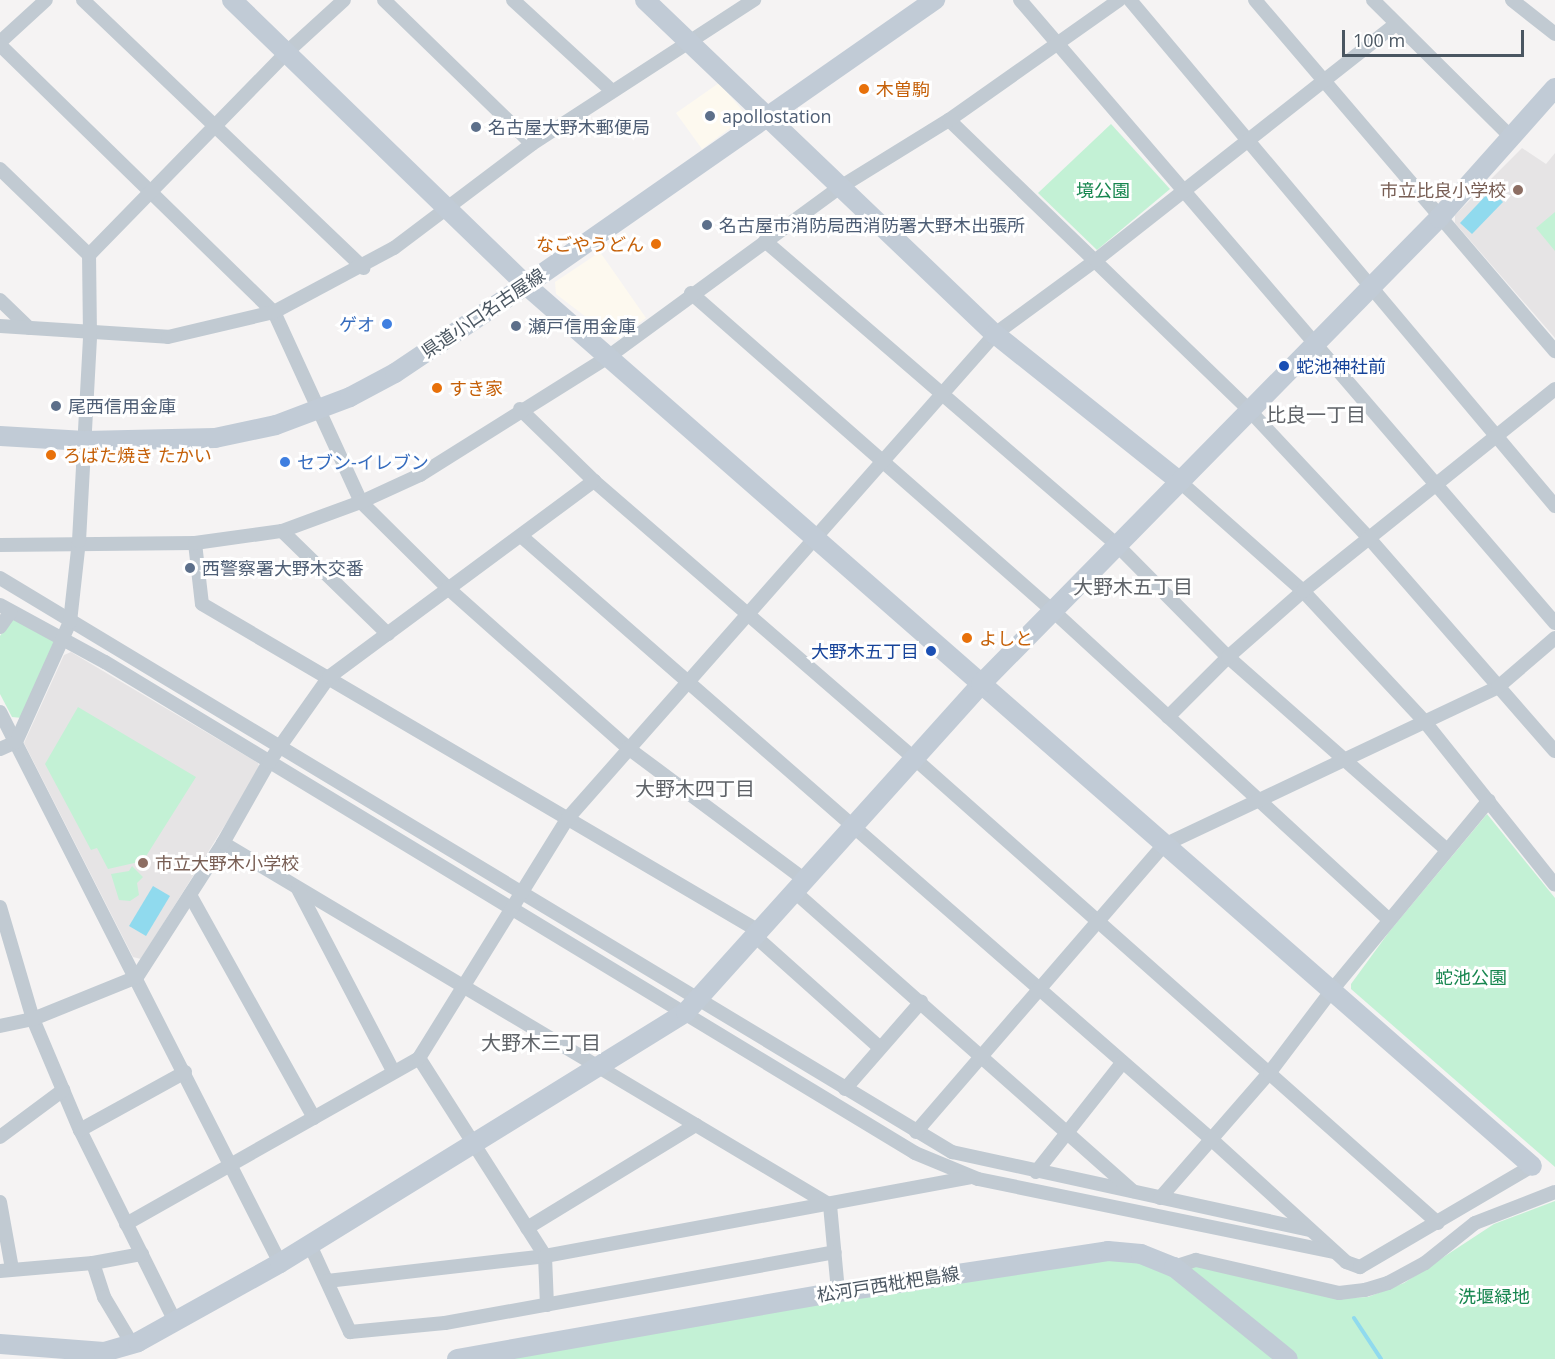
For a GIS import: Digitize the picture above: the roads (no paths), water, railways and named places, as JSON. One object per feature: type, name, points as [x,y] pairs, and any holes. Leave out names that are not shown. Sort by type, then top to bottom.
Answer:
[{"type":"street","points":[[46,0],[0,43],[274,312],[317,411],[361,502],[450,590],[628,748],[800,886],[921,1002],[982,1054],[1134,1192]]},
{"type":"street","points":[[83,0],[363,268]]},
{"type":"street","points":[[232,0],[526,285],[1532,1166],[1438,1223],[1359,1267],[1334,1252],[1211,1139],[521,536]]},
{"type":"street","points":[[88,255],[217,126],[287,52],[344,0]]},
{"type":"street","points":[[384,0],[532,144]]},
{"type":"street","points":[[513,0],[612,90]]},
{"type":"street","points":[[645,0],[996,334],[1178,480],[1303,591],[1425,722],[1555,885]]},
{"type":"street","points":[[0,326],[90,335],[168,337],[274,312],[363,268],[532,144],[753,0]]},
{"type":"street","name":"県道小口名古屋線","points":[[0,436],[85,441],[215,438],[317,411],[395,373],[526,285],[935,0]]},
{"type":"street","points":[[1020,0],[1437,482],[1555,623]]},
{"type":"street","points":[[0,544],[79,541],[195,543],[282,531],[361,502],[464,449],[520,409],[608,357],[691,293],[842,186],[949,120],[1119,0]]},
{"type":"street","points":[[1130,0],[1494,437],[1555,506]]},
{"type":"street","points":[[1255,0],[1555,351]]},
{"type":"street","points":[[1373,0],[1512,138]]},
{"type":"street","points":[[1512,0],[1555,34]]},
{"type":"street","points":[[126,1224],[419,1058],[568,818],[813,538],[996,334],[1096,261],[1396,24]]},
{"type":"street","points":[[0,1344],[104,1352],[132,1344],[310,1245],[600,1068],[693,1005],[1051,609],[1440,218],[1555,88]]},
{"type":"street","points":[[949,120],[1249,410],[1368,537],[1555,751]]},
{"type":"street","points":[[0,169],[88,255],[90,335],[79,541],[70,622],[16,742],[0,748]]},
{"type":"street","points":[[765,241],[1116,544],[1228,657],[1446,849]]},
{"type":"street","points":[[691,293],[1051,609],[1389,920]]},
{"type":"street","points":[[0,300],[29,328]]},
{"type":"street","points":[[1168,717],[1228,657],[1303,591],[1555,389]]},
{"type":"street","points":[[520,409],[594,481],[915,759],[1438,1223]]},
{"type":"street","points":[[0,1026],[33,1019],[137,976],[224,843],[269,762],[329,677],[450,590],[594,481]]},
{"type":"street","points":[[282,531],[388,634]]},
{"type":"street","points":[[195,543],[202,604],[568,818],[758,934],[879,1047]]},
{"type":"street","points":[[0,578],[70,622],[281,746],[520,895],[693,1005],[915,1153],[971,1177],[1334,1252]]},
{"type":"street","points":[[0,627],[5,608],[63,638],[511,909],[693,1005],[845,1089],[951,1152],[1310,1230]]},
{"type":"street","points":[[916,1132],[1164,845],[1345,762],[1498,687],[1555,638]]},
{"type":"street","points":[[0,712],[137,976],[280,1263]]},
{"type":"street","points":[[1160,1197],[1270,1072],[1332,990],[1446,849],[1489,800]]},
{"type":"street","points":[[224,843],[830,1205]]},
{"type":"street","points":[[297,887],[393,1071]]},
{"type":"street","points":[[190,895],[314,1118]]},
{"type":"street","points":[[0,907],[33,1019],[80,1130],[176,1321]]},
{"type":"street","points":[[845,1089],[879,1047],[921,1002]]},
{"type":"street","points":[[419,1058],[545,1256],[547,1305]]},
{"type":"street","points":[[1036,1172],[1123,1062]]},
{"type":"street","points":[[80,1130],[185,1072]]},
{"type":"street","points":[[0,1137],[63,1090]]},
{"type":"street","points":[[527,1228],[696,1125]]},
{"type":"street","points":[[327,1281],[545,1256],[830,1205],[971,1177]]},
{"type":"street","points":[[1174,1267],[1196,1260],[1339,1293],[1365,1290],[1388,1283],[1425,1263],[1475,1223],[1555,1192]]},
{"type":"street","points":[[0,1203],[6,1270],[93,1263],[142,1254]]},
{"type":"street","points":[[830,1205],[838,1292]]},
{"type":"street","points":[[310,1245],[350,1332],[446,1323],[835,1252]]},
{"type":"street","name":"松河戸西枇杷島線","points":[[457,1359],[838,1292],[1108,1251],[1140,1254],[1174,1267],[1288,1359]]},
{"type":"street","points":[[93,1263],[104,1297],[132,1344]]},
{"type":"water","points":[[1491,190],[1503,202],[1472,234],[1460,223]]},
{"type":"water","points":[[153,886],[170,896],[146,936],[129,926]]},
{"type":"waterway","points":[[1354,1318],[1381,1359]]},
{"type":"place","name":"木曽駒","points":[[864,89]]},
{"type":"place","name":"apollostation","points":[[710,116]]},
{"type":"place","name":"名古屋大野木郵便局","points":[[476,127]]},
{"type":"place","name":"市立比良小学校","points":[[1518,190]]},
{"type":"place","name":"名古屋市消防局西消防署大野木出張所","points":[[707,225]]},
{"type":"place","name":"なごやうどん","points":[[656,244]]},
{"type":"place","name":"ゲオ","points":[[387,324]]},
{"type":"place","name":"瀬戸信用金庫","points":[[516,326]]},
{"type":"place","name":"蛇池神社前","points":[[1284,366]]},
{"type":"place","name":"すき家","points":[[437,388]]},
{"type":"place","name":"尾西信用金庫","points":[[56,406]]},
{"type":"place","name":"ろばた焼き たかい","points":[[51,455]]},
{"type":"place","name":"セブン-イレブン","points":[[285,462]]},
{"type":"place","name":"西警察署大野木交番","points":[[190,568]]},
{"type":"place","name":"よしと","points":[[967,638]]},
{"type":"place","name":"大野木五丁目","points":[[931,651]]},
{"type":"place","name":"市立大野木小学校","points":[[143,863]]},
{"type":"district","name":"比良一丁目","points":[[1316,414]]},
{"type":"district","name":"大野木五丁目","points":[[1133,586]]},
{"type":"district","name":"大野木四丁目","points":[[695,788]]},
{"type":"district","name":"大野木三丁目","points":[[541,1042]]},
{"type":"park label","name":"境公園","points":[[1103,190]]},
{"type":"park label","name":"蛇池公園","points":[[1471,977]]},
{"type":"park label","name":"洗堰緑地","points":[[1494,1296]]}]
